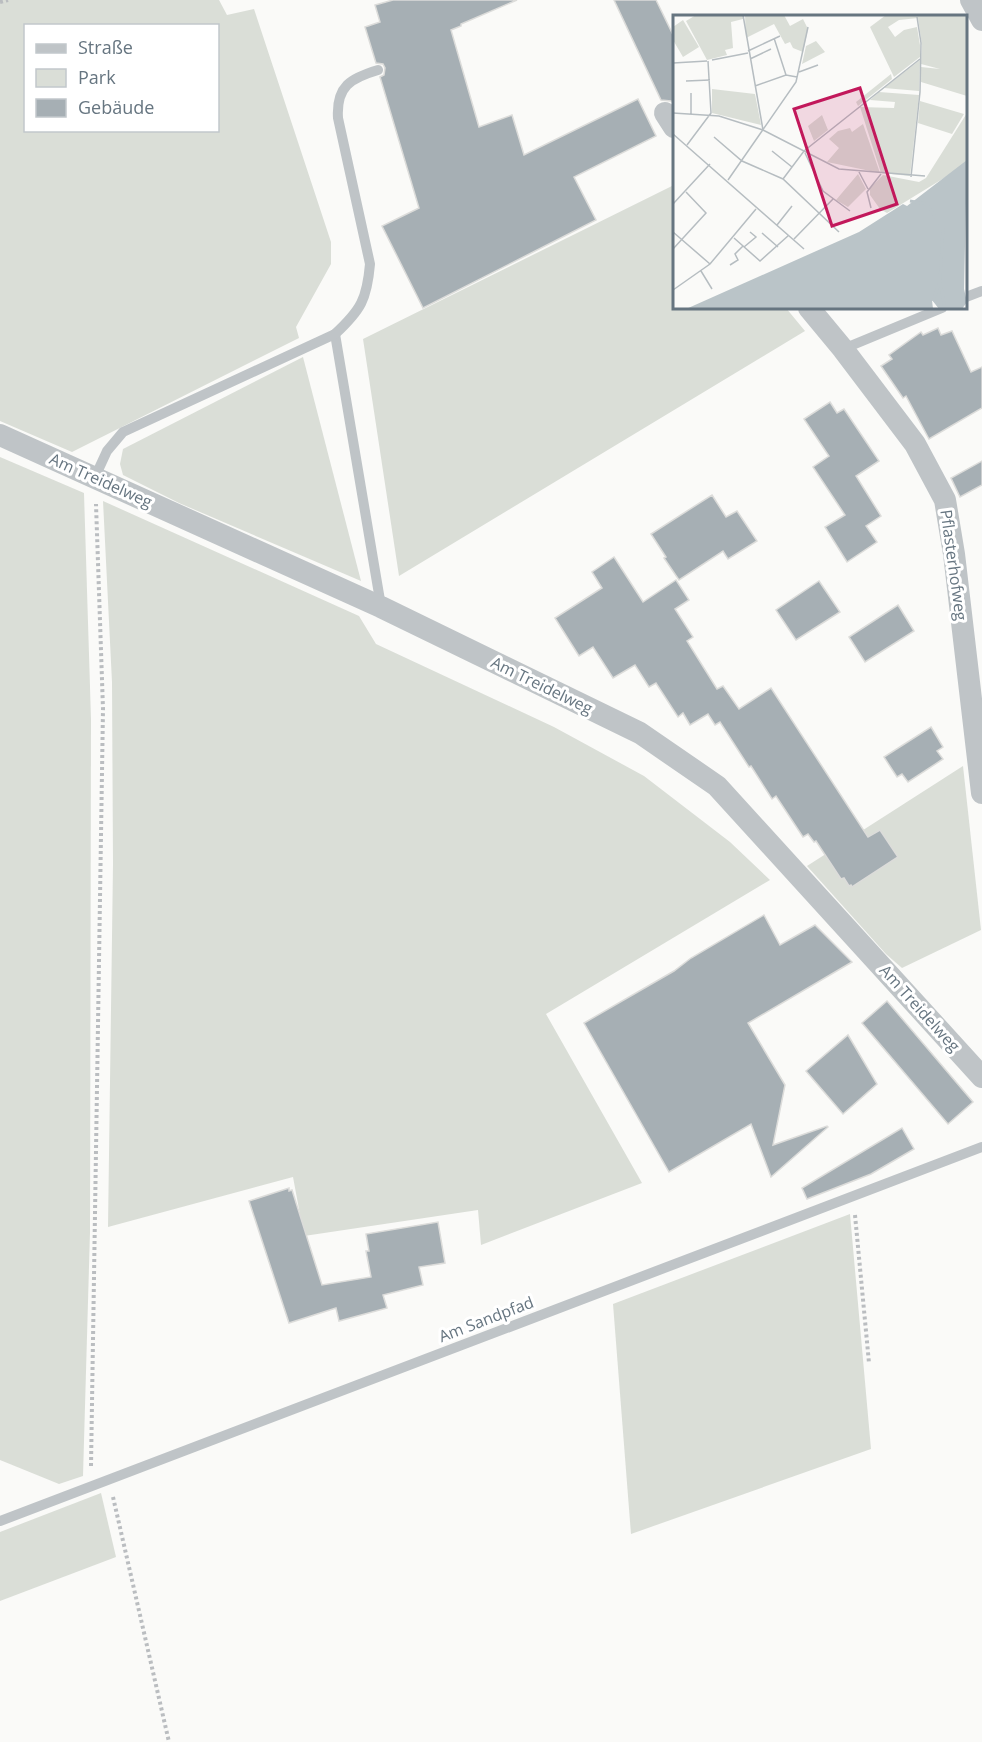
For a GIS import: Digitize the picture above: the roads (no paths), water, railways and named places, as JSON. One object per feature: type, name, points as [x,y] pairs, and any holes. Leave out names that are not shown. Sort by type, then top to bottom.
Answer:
[{"type":"street","points":[[971,0],[982,20]]},
{"type":"street","name":"Pflasterhofweg","points":[[810,309],[915,444],[945,500],[954,554],[982,793]]},
{"type":"street","name":"Am Treidelweg","points":[[0,435],[381,607],[640,732],[717,786],[982,1077]]},
{"type":"lane","points":[[95,477],[107,451],[123,432],[335,334],[351,320],[362,304],[368,285],[370,264],[338,118],[339,97],[347,84],[360,75],[378,70]]},
{"type":"lane","points":[[967,297],[982,291]]},
{"type":"lane","points":[[843,349],[940,309]]},
{"type":"lane","points":[[335,334],[381,607]]},
{"type":"lane","name":"Am Sandpfad","points":[[0,1521],[982,1147]]}]
